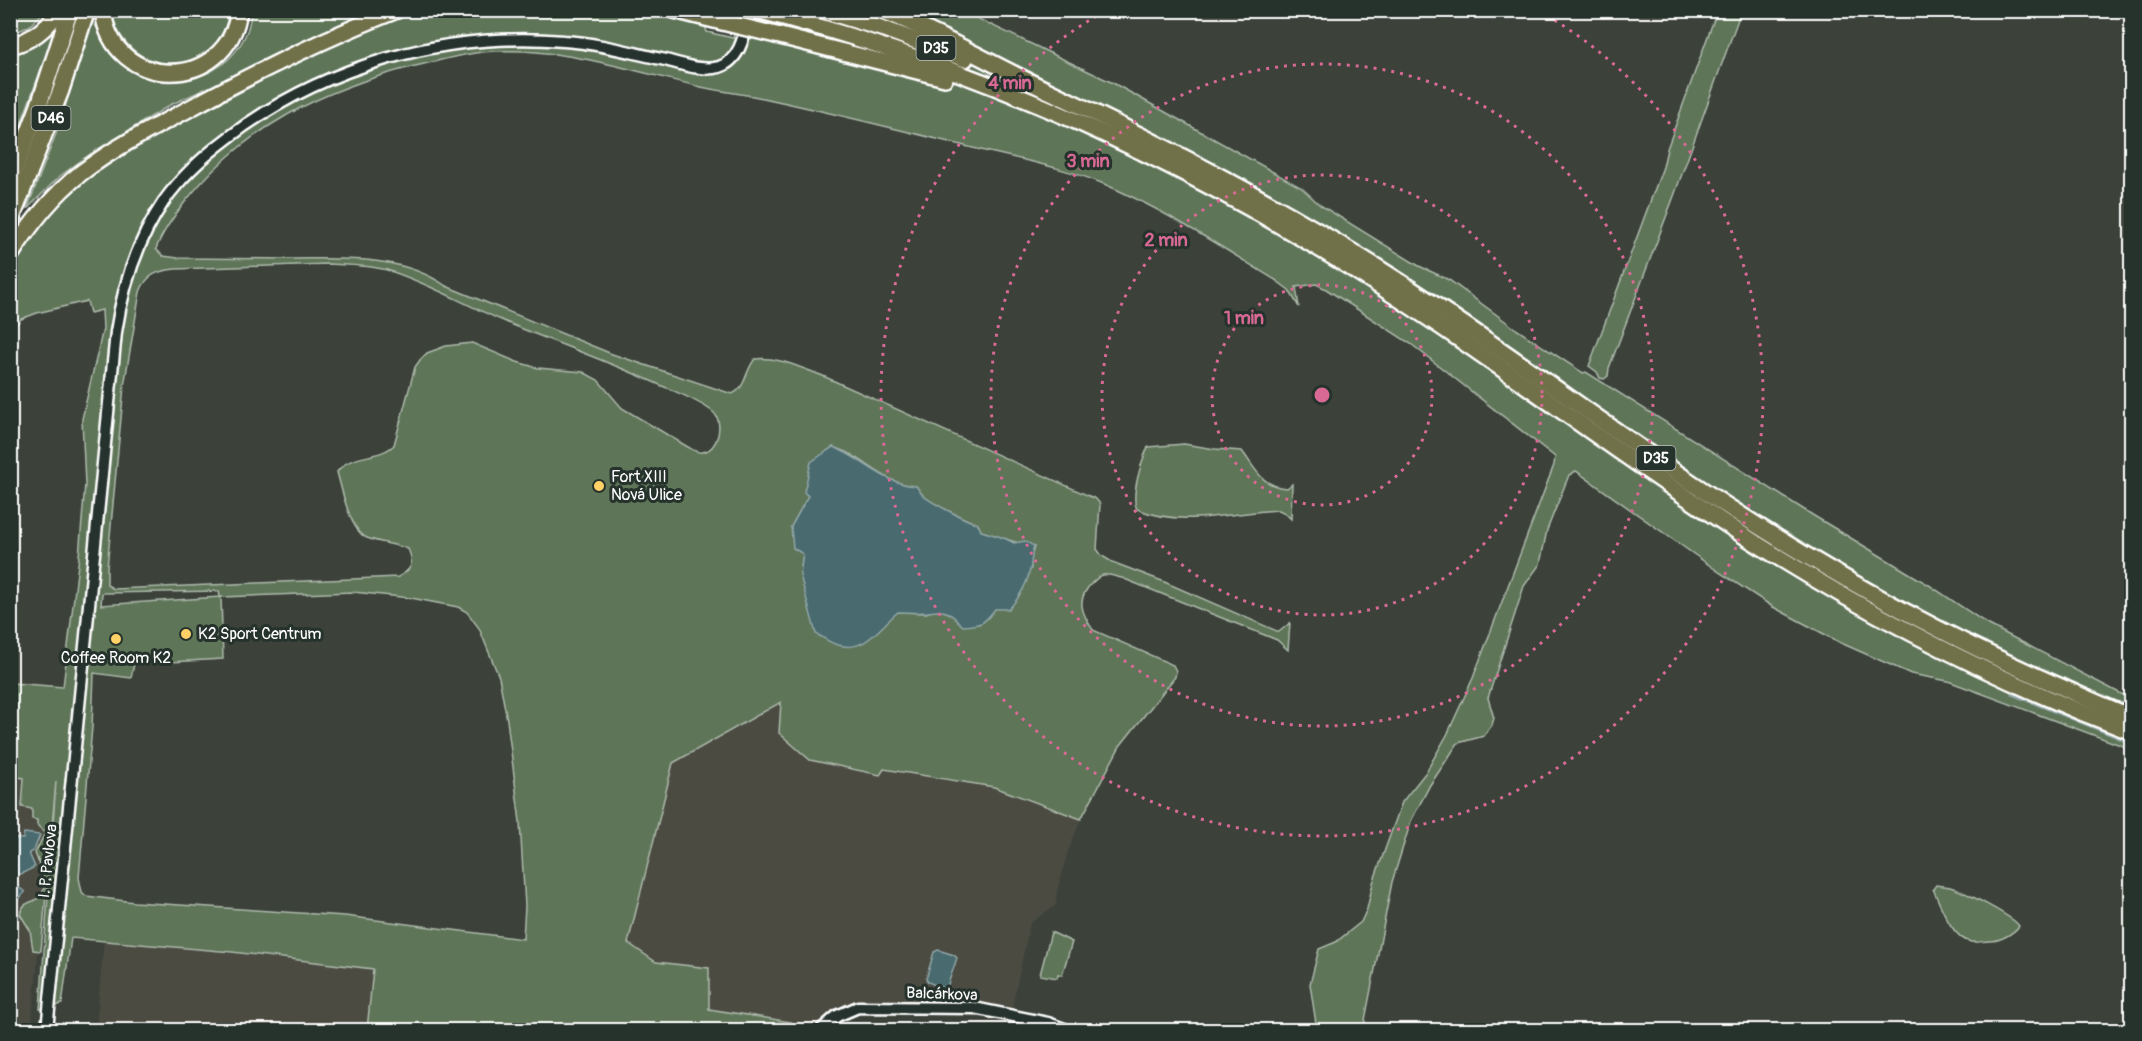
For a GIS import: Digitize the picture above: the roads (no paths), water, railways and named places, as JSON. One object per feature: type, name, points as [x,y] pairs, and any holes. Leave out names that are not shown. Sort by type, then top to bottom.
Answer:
[{"type":"highway","points":[[10,46],[38,35],[59,10]]},
{"type":"highway","name":"D46","points":[[10,182],[38,108],[70,10]]},
{"type":"highway","name":"D46","points":[[10,223],[61,90],[87,10]]},
{"type":"highway","points":[[103,10],[106,27],[112,40],[126,57],[150,69],[171,73],[198,67],[218,54],[232,34],[239,10]]},
{"type":"highway","points":[[10,256],[32,222],[50,202],[81,173],[107,156],[157,126],[242,81],[310,47],[397,10]]},
{"type":"highway","points":[[674,10],[1024,99]]},
{"type":"highway","name":"D35","points":[[757,10],[901,53],[1024,99],[1175,168],[1266,216],[1328,253],[1404,302],[1616,450],[1741,533],[1860,605],[1973,664],[2098,720],[2132,732]]},
{"type":"highway","name":"D35","points":[[822,10],[892,32],[1049,91],[1224,177],[1339,243],[1475,332],[1692,483],[1780,540],[1878,598],[1978,651],[2132,717]]},
{"type":"highway","points":[[881,10],[1049,91]]},
{"type":"street","name":"I. P. Pavlova","points":[[47,1030],[120,307],[139,244],[165,200],[187,174],[219,144],[257,116],[307,88],[382,60],[435,47],[519,38],[605,46],[698,68],[717,68],[725,65],[738,51],[750,10]]},
{"type":"street","name":"Balcárkova","points":[[821,1030],[837,1016],[858,1007],[974,1008],[1048,1023],[1067,1030]]},
{"type":"water","points":[[833,447],[883,476],[916,486],[930,500],[978,524],[981,531],[1014,543],[1025,541],[1034,546],[1027,581],[1009,609],[995,609],[982,623],[963,626],[944,611],[898,612],[871,637],[857,645],[835,644],[816,634],[800,575],[803,554],[793,548],[791,527],[808,496],[804,492],[811,462]]},
{"type":"water","points":[[24,833],[40,835],[34,850],[29,853],[35,867],[21,874],[11,873],[11,838],[23,839]]},
{"type":"water","points":[[11,885],[25,892],[18,900],[11,900]]},
{"type":"water","points":[[938,950],[957,958],[947,987],[942,988],[926,979],[934,952]]},
{"type":"waterway","points":[[2012,694],[2132,743]]},
{"type":"place","name":"Fort XIII Nová Ulice","points":[[599,486]]},
{"type":"place","name":"K2 Sport Centrum","points":[[186,634]]},
{"type":"place","name":"Coffee Room K2","points":[[116,639]]}]
